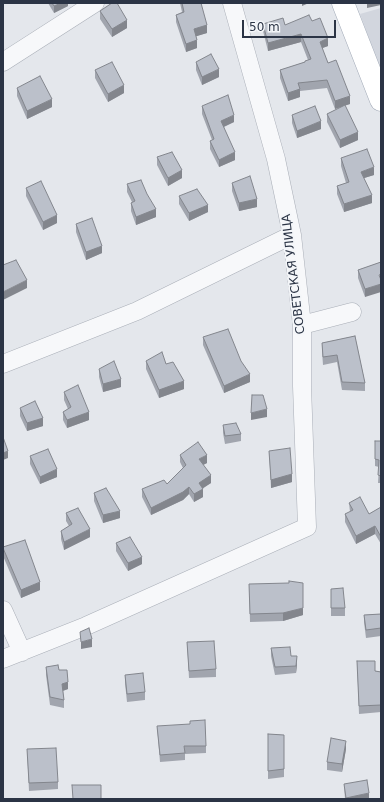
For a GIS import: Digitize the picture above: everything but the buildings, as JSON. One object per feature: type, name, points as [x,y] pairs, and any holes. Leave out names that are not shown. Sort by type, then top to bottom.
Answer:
[{"type":"main road","points":[[343,3],[381,100]]},
{"type":"street","points":[[3,62],[95,3]]},
{"type":"street","name":"СОВЕТСКАЯ УЛИЦА","points":[[22,652],[86,626],[307,527],[302,386],[302,325],[292,235],[276,159],[232,3]]},
{"type":"street","points":[[3,364],[137,311],[292,235]]},
{"type":"street","points":[[302,325],[352,312]]},
{"type":"street","points":[[3,610],[22,652],[3,659]]},
{"type":"shaded area","points":[[381,8],[381,71],[360,14]]}]
